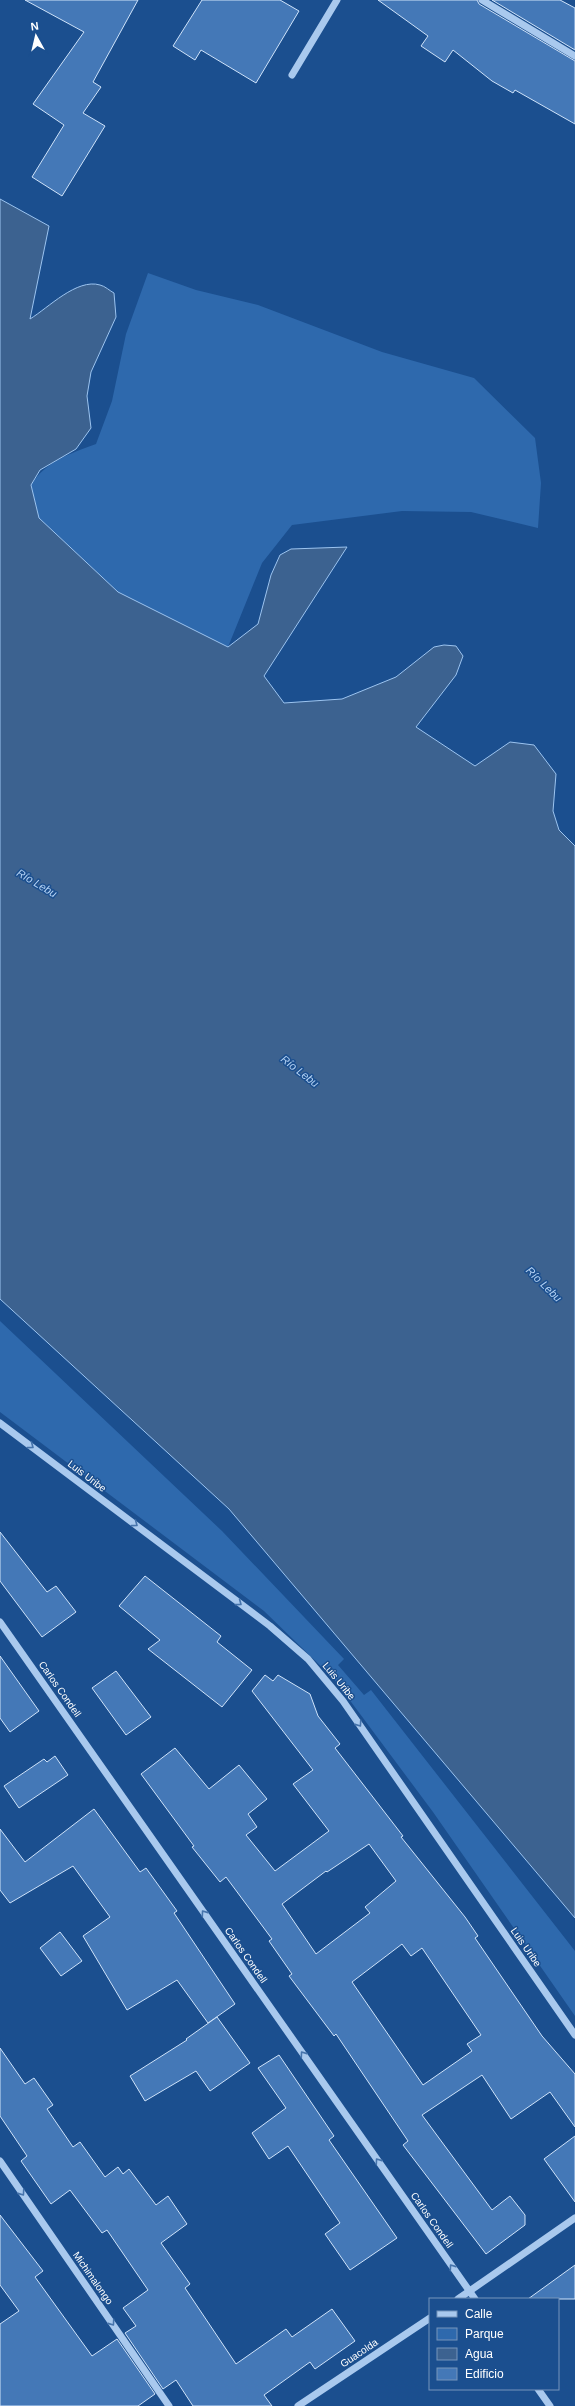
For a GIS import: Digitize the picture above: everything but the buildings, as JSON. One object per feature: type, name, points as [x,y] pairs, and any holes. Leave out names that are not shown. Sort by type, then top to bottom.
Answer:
[{"type":"street","points":[[292,75],[337,0]]},
{"type":"street","points":[[482,0],[575,56]]},
{"type":"street","name":"Luis Uribe","points":[[0,1423],[270,1626],[312,1664],[343,1701],[575,2036]]},
{"type":"street","name":"Carlos Condell","points":[[0,1622],[474,2298]]},
{"type":"street","name":"Michimalongo","points":[[0,2161],[169,2406]]},
{"type":"street","points":[[459,2298],[575,2218]]},
{"type":"street","name":"Guacolda","points":[[298,2406],[429,2319]]},
{"type":"street","points":[[539,2390],[550,2406]]},
{"type":"green space","points":[[148,273],[196,290],[258,305],[382,352],[474,378],[535,438],[541,483],[538,528],[471,512],[402,511],[292,525],[262,563],[228,647],[118,592],[39,518],[31,485],[44,469],[68,455],[96,444],[112,401],[126,334]]},
{"type":"green space","points":[[0,1321],[222,1531],[344,1659],[338,1665],[364,1695],[371,1690],[575,1951],[575,2016],[433,1812],[334,1679],[264,1611],[0,1412]]},
{"type":"water","name":"Río Lebu","points":[[0,199],[49,226],[30,319],[63,295],[82,286],[91,284],[100,285],[114,293],[116,317],[91,372],[87,396],[91,428],[76,449],[40,470],[31,485],[39,518],[118,592],[228,647],[258,624],[271,575],[280,555],[291,549],[347,547],[264,676],[284,703],[342,699],[396,677],[434,647],[444,645],[456,646],[463,656],[456,675],[416,727],[475,766],[510,742],[534,745],[556,774],[553,811],[559,830],[575,846],[575,1918],[229,1509],[0,1299]]}]
